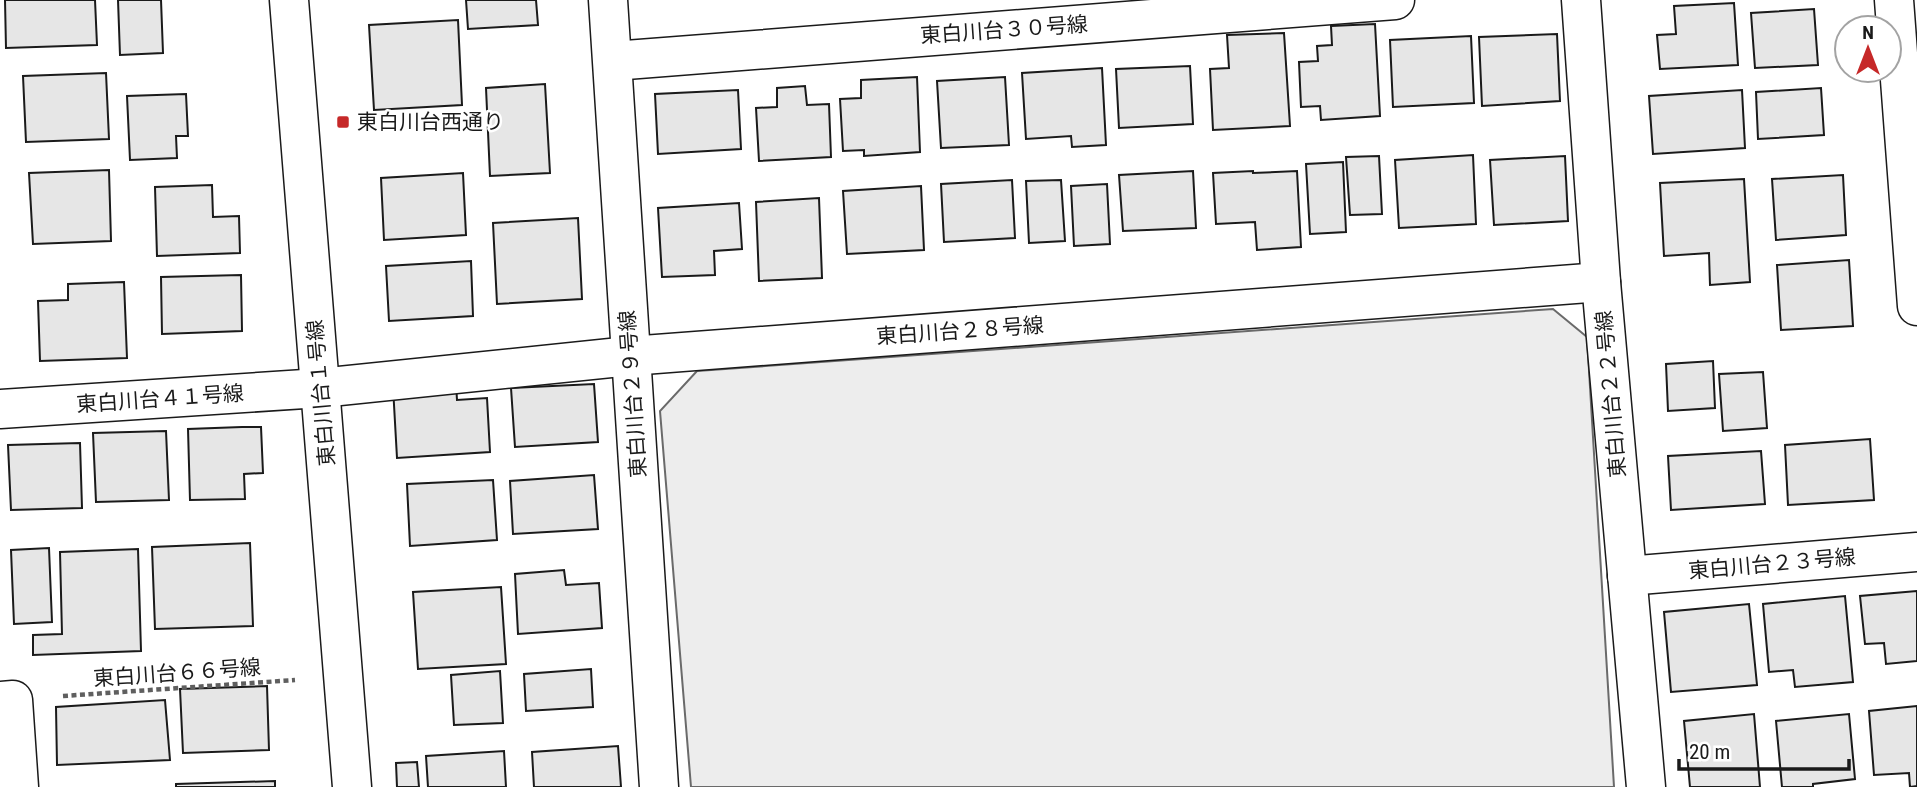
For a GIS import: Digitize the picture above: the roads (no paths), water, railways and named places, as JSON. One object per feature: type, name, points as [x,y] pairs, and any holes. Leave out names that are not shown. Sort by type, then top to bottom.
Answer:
[{"type":"street","name":"東白川台１号線","points":[[289,0],[352,787]]},
{"type":"street","name":"東白川台２９号線","points":[[608,0],[659,787]]},
{"type":"street","name":"東白川台３０号線","points":[[612,61],[1395,0]]},
{"type":"street","name":"東白川台２２号線","points":[[1581,0],[1601,282],[1646,787]]},
{"type":"street","points":[[1894,0],[1917,306]]},
{"type":"street","name":"東白川台２８号線","points":[[320,388],[630,356],[1601,282]]},
{"type":"street","name":"東白川台４１号線","points":[[0,409],[320,388]]},
{"type":"street","name":"東白川台２３号線","points":[[1627,576],[1917,552]]},
{"type":"street","points":[[7,701],[19,787]]},
{"type":"place","name":"東白川台西通り","points":[[343,122]]}]
